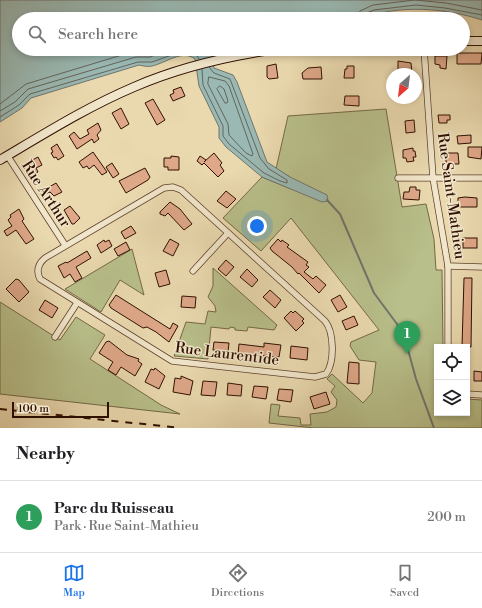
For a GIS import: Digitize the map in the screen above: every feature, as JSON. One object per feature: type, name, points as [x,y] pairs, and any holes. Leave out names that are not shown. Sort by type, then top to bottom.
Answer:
[{"type":"street","points":[[470,41],[482,41]]},
{"type":"street","points":[[4,158],[110,97],[148,81],[196,65],[240,56]]},
{"type":"street","name":"Rue Saint-Mathieu","points":[[424,56],[433,178],[448,266],[448,344]]},
{"type":"street","name":"Rue Arthur","points":[[4,158],[65,245]]},
{"type":"street","points":[[398,178],[482,178]]},
{"type":"street","name":"Rue Laurentide","points":[[170,187],[181,190],[228,233],[327,324],[331,331],[332,343],[330,368],[324,375],[315,377],[172,361],[42,281],[38,273],[38,266],[42,260],[65,245],[164,188],[170,187]]},
{"type":"street","points":[[193,271],[228,233]]},
{"type":"street","points":[[448,266],[482,267]]},
{"type":"street","points":[[55,337],[77,303]]},
{"type":"street","points":[[470,394],[480,395]]},
{"type":"green space","points":[[386,109],[402,207],[426,204],[434,239],[436,270],[442,270],[443,344],[434,344],[434,416],[470,416],[470,399],[482,400],[482,428],[314,428],[269,423],[271,404],[280,405],[278,416],[300,418],[301,425],[311,425],[310,414],[327,412],[336,407],[337,400],[331,392],[335,386],[327,379],[332,374],[363,403],[372,393],[376,362],[359,360],[350,346],[351,342],[379,330],[291,218],[261,251],[223,218],[262,177],[291,189],[290,177],[276,169],[288,116]]},
{"type":"green space","points":[[132,249],[144,295],[120,280],[101,312],[65,289]]},
{"type":"green space","points":[[213,268],[277,325],[274,330],[248,327],[247,331],[235,330],[235,328],[230,327],[229,329],[211,327],[208,359],[174,356],[186,322],[205,324],[208,311],[216,312],[215,306],[208,297],[213,286]]},
{"type":"green space","points":[[0,302],[60,340],[76,317],[105,335],[90,359],[161,405],[180,414],[0,394]]},
{"type":"water","points":[[0,0],[482,0],[482,20],[470,17],[470,12],[448,12],[422,9],[386,12],[12,12],[12,56],[179,56],[150,66],[139,65],[31,98],[22,108],[0,122]]},
{"type":"water","points":[[190,56],[211,56],[214,68],[233,75],[267,162],[290,177],[327,195],[328,201],[322,202],[262,177],[226,147],[219,138],[219,127],[199,86],[195,59]]},
{"type":"building","points":[[470,53],[482,53],[481,64],[457,64],[457,56],[470,56]]},
{"type":"building","points":[[435,56],[447,56],[446,69],[440,68],[440,65],[435,64]]},
{"type":"building","points":[[398,61],[411,63],[412,68],[398,68]]},
{"type":"building","points":[[276,64],[278,78],[269,79],[267,77],[267,66]]},
{"type":"building","points":[[347,66],[354,66],[354,78],[344,78],[345,69],[347,69]]},
{"type":"building","points":[[321,67],[322,79],[303,79],[302,73],[308,68]]},
{"type":"building","points":[[181,87],[185,96],[173,101],[170,95],[174,93],[173,90]]},
{"type":"building","points":[[345,96],[359,96],[359,106],[344,105]]},
{"type":"building","points":[[153,99],[165,120],[157,125],[145,103]]},
{"type":"building","points":[[121,108],[129,124],[121,129],[112,113]]},
{"type":"building","points":[[438,115],[450,115],[450,120],[447,120],[447,123],[439,123]]},
{"type":"building","points":[[414,120],[415,132],[406,133],[405,121]]},
{"type":"building","points":[[98,123],[101,130],[97,135],[99,139],[94,143],[92,139],[77,149],[69,136],[74,132],[80,139],[89,134],[87,130]]},
{"type":"building","points":[[471,135],[471,143],[458,144],[457,136]]},
{"type":"building","points":[[57,144],[64,156],[58,160],[56,157],[54,158],[51,153],[53,152],[51,148]]},
{"type":"building","points":[[468,147],[482,147],[481,159],[468,157]]},
{"type":"building","points":[[413,148],[416,157],[413,157],[414,161],[407,162],[406,158],[403,158],[403,150]]},
{"type":"building","points":[[93,152],[107,172],[102,175],[94,165],[89,169],[87,166],[83,168],[79,162]]},
{"type":"building","points":[[214,153],[222,163],[220,165],[224,171],[218,177],[204,163],[202,165],[197,161],[200,156],[206,160],[204,162]]},
{"type":"building","points":[[446,153],[458,153],[459,164],[446,164]]},
{"type":"building","points":[[171,156],[179,157],[179,170],[168,170],[168,167],[164,167],[164,158],[171,158]]},
{"type":"building","points":[[38,157],[42,165],[36,168],[38,172],[32,175],[25,164]]},
{"type":"building","points":[[112,163],[119,174],[113,178],[106,167]]},
{"type":"building","points":[[145,168],[150,177],[148,180],[126,193],[119,181]]},
{"type":"building","points":[[56,183],[62,192],[54,196],[50,192],[41,196],[39,193]]},
{"type":"building","points":[[410,187],[416,187],[416,190],[420,190],[419,200],[403,199],[404,192],[409,192]]},
{"type":"building","points":[[226,191],[236,199],[227,208],[217,201]]},
{"type":"building","points":[[458,198],[477,198],[477,207],[458,207]]},
{"type":"building","points":[[170,202],[180,209],[192,224],[184,230],[168,213],[165,216],[160,214],[160,212]]},
{"type":"building","points":[[70,206],[80,218],[74,224],[72,224],[64,210]]},
{"type":"building","points":[[19,209],[24,219],[22,221],[34,239],[26,244],[16,230],[7,236],[4,231],[12,226],[8,220],[11,217],[10,215]]},
{"type":"building","points":[[131,226],[136,233],[125,239],[121,232]]},
{"type":"building","points":[[463,238],[477,238],[477,248],[463,248]]},
{"type":"building","points":[[170,239],[179,244],[173,256],[163,251]]},
{"type":"building","points":[[278,239],[289,245],[287,247],[308,262],[306,265],[309,267],[304,272],[313,279],[316,276],[326,285],[319,293],[299,273],[298,274],[292,267],[272,251],[270,248]]},
{"type":"building","points":[[104,240],[105,242],[109,240],[112,246],[101,253],[97,245]]},
{"type":"building","points":[[126,242],[130,250],[118,256],[114,249]]},
{"type":"building","points":[[87,251],[91,258],[76,267],[82,278],[75,282],[70,274],[64,278],[58,266],[66,262],[67,263]]},
{"type":"building","points":[[226,260],[234,267],[226,276],[218,269]]},
{"type":"building","points":[[247,269],[258,280],[252,287],[240,277]]},
{"type":"building","points":[[166,270],[170,284],[159,287],[155,273]]},
{"type":"building","points":[[464,278],[472,278],[471,347],[470,344],[462,344]]},
{"type":"building","points":[[16,279],[19,280],[29,292],[19,302],[6,289]]},
{"type":"building","points":[[270,290],[281,300],[275,308],[263,297]]},
{"type":"building","points":[[116,295],[170,329],[173,323],[178,326],[169,342],[156,332],[147,327],[143,328],[111,308],[109,305]]},
{"type":"building","points":[[340,295],[347,307],[338,312],[331,300]]},
{"type":"building","points":[[182,296],[196,297],[195,308],[181,307]]},
{"type":"building","points":[[45,300],[58,308],[52,318],[39,310]]},
{"type":"building","points":[[291,311],[293,313],[295,311],[304,319],[302,321],[304,323],[296,331],[284,318]]},
{"type":"building","points":[[354,316],[358,325],[346,330],[342,321]]},
{"type":"building","points":[[109,341],[127,355],[139,359],[138,361],[142,364],[135,376],[121,367],[116,375],[108,370],[113,362],[99,353],[106,342]]},
{"type":"building","points":[[214,342],[229,343],[228,352],[213,350]]},
{"type":"building","points":[[264,343],[281,345],[279,357],[238,354],[239,344],[264,347]]},
{"type":"building","points":[[291,346],[308,348],[307,360],[290,358]]},
{"type":"building","points":[[349,362],[359,363],[359,384],[347,383]]},
{"type":"building","points":[[155,368],[165,376],[159,389],[145,382],[151,369],[154,370]]},
{"type":"building","points":[[474,371],[482,372],[482,381],[474,381]]},
{"type":"building","points":[[181,376],[193,381],[190,395],[173,392],[175,378],[181,379]]},
{"type":"building","points":[[203,381],[217,382],[215,396],[201,395]]},
{"type":"building","points":[[228,383],[242,385],[241,396],[227,395]]},
{"type":"building","points":[[254,386],[268,387],[266,399],[252,397]]},
{"type":"building","points":[[279,389],[293,390],[291,402],[277,400]]},
{"type":"building","points":[[326,392],[330,404],[314,409],[310,397]]},
{"type":"waterway","points":[[327,200],[340,214],[374,293],[397,324],[407,346],[416,379],[434,428]]},
{"type":"railway","points":[[0,409],[181,428]]},
{"type":"place","name":"Parc du Ruisseau","points":[[407,354]]}]
